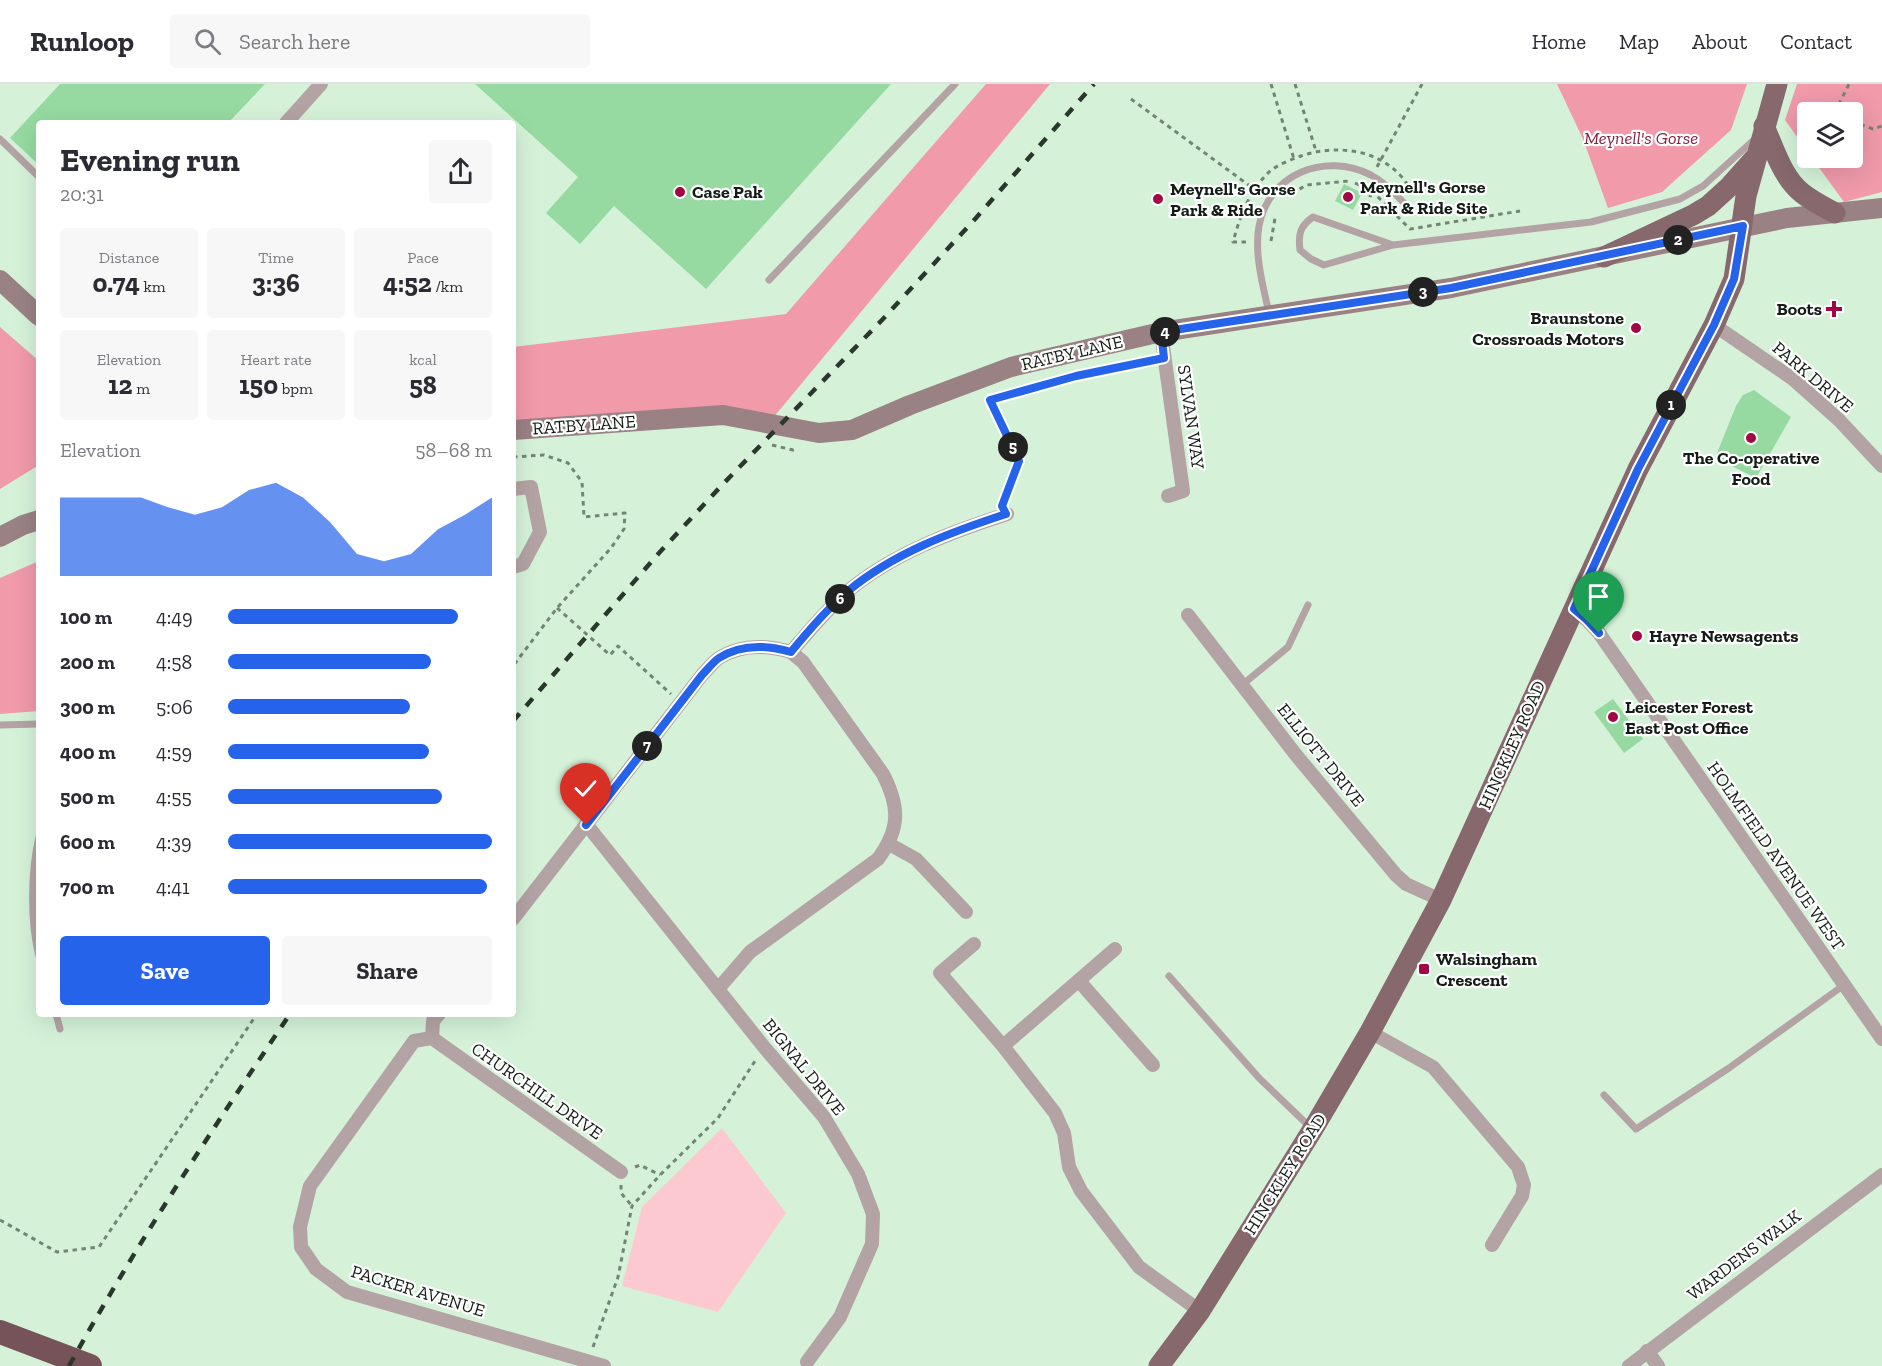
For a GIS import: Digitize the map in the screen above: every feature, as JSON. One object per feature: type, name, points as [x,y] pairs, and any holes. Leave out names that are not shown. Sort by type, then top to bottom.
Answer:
[{"type":"highway","points":[[0,1332],[88,1365]]},
{"type":"main road","name":"HINCKLEY ROAD","points":[[1159,1366],[1200,1311],[1313,1129],[1370,1032],[1441,900],[1638,469],[1714,325],[1734,279],[1746,196],[1777,84]]},
{"type":"main road","points":[[1764,129],[1780,164],[1801,192],[1835,213]]},
{"type":"main road","points":[[1604,257],[1708,206],[1729,187],[1756,156]]},
{"type":"main road","name":"RATBY LANE","points":[[516,430],[723,415],[819,433],[852,429],[1011,367],[1161,332],[1451,288],[1787,218],[1882,208]]},
{"type":"main road","points":[[0,279],[36,313]]},
{"type":"main road","points":[[0,537],[36,521]]},
{"type":"street","points":[[288,120],[321,84]]},
{"type":"street","name":"PARK DRIVE","points":[[1714,325],[1793,379],[1839,420],[1882,466]]},
{"type":"street","name":"SYLVAN WAY","points":[[1161,332],[1183,491],[1168,496]]},
{"type":"street","points":[[516,489],[531,487],[540,532],[523,564],[516,566]]},
{"type":"street","points":[[791,652],[818,619],[849,590],[880,569],[958,530],[1006,514]]},
{"type":"street","name":"HOLMFIELD AVENUE WEST","points":[[1574,609],[1599,633],[1882,1039]]},
{"type":"street","name":"ELLIOTT DRIVE","points":[[1188,615],[1296,755],[1396,875],[1406,884],[1441,900]]},
{"type":"street","points":[[516,915],[702,675],[719,658],[748,647],[775,647],[791,652],[803,662],[883,774],[891,789],[896,824],[889,844],[878,859],[750,952],[718,989]]},
{"type":"street","name":"BIGNAL DRIVE","points":[[586,825],[764,1047],[824,1117],[858,1174],[873,1214],[872,1244],[840,1317],[807,1365]]},
{"type":"street","points":[[889,844],[916,859],[966,912]]},
{"type":"street","points":[[974,944],[940,973],[1003,1046],[1055,1113],[1064,1133],[1069,1167],[1081,1191],[1139,1267],[1200,1311]]},
{"type":"street","points":[[1003,1046],[1115,949]]},
{"type":"street","points":[[1079,981],[1153,1065]]},
{"type":"street","points":[[432,1038],[434,1021],[437,1017]]},
{"type":"street","points":[[1370,1032],[1433,1067],[1518,1167],[1524,1185],[1522,1196],[1492,1245]]},
{"type":"street","name":"CHURCHILL DRIVE","points":[[432,1038],[621,1173]]},
{"type":"street","name":"PACKER AVENUE","points":[[432,1038],[414,1041],[310,1186],[300,1227],[302,1247],[316,1269],[348,1292],[604,1366]]},
{"type":"street","name":"WARDENS WALK","points":[[1629,1366],[1882,1175]]},
{"type":"street","points":[[1647,1351],[1658,1366]]},
{"type":"lane","points":[[770,280],[955,84]]},
{"type":"lane","points":[[1394,245],[1313,216],[1304,223],[1298,235],[1300,250],[1311,260],[1324,266],[1394,245],[1591,222],[1680,199],[1703,186],[1764,129]]},
{"type":"lane","points":[[0,139],[36,174]]},
{"type":"lane","points":[[1269,316],[1260,275],[1258,230],[1267,204],[1280,187],[1309,168],[1342,165],[1372,176],[1385,184],[1409,208]]},
{"type":"lane","points":[[1242,685],[1288,647],[1295,637],[1308,605]]},
{"type":"lane","points":[[0,725],[36,724]]},
{"type":"lane","points":[[36,848],[32,917],[36,944]]},
{"type":"lane","points":[[1169,976],[1259,1078],[1313,1129]]},
{"type":"lane","points":[[1604,1095],[1636,1128],[1729,1068],[1844,985]]},
{"type":"lane","points":[[57,1017],[60,1029]]},
{"type":"path","points":[[1271,84],[1294,159]]},
{"type":"path","points":[[1295,84],[1316,151]]},
{"type":"path","points":[[1372,176],[1422,84]]},
{"type":"path","points":[[1840,102],[1849,84]]},
{"type":"path","points":[[1131,99],[1254,189]]},
{"type":"path","points":[[1863,125],[1874,129],[1882,126]]},
{"type":"path","points":[[1288,196],[1306,185],[1348,181],[1371,190],[1410,229],[1520,211]]},
{"type":"path","points":[[1369,206],[1371,216]]},
{"type":"path","points":[[1271,241],[1277,211]]},
{"type":"path","points":[[1006,514],[1002,506],[1019,461],[990,400],[1076,376],[1164,358]]},
{"type":"path","points":[[516,456],[544,455],[568,463],[582,482],[584,517],[625,513],[624,529],[611,548],[557,608],[516,662]]},
{"type":"path","points":[[557,608],[610,655],[618,646],[680,703]]},
{"type":"path","points":[[0,1220],[57,1252],[99,1247],[255,1017]]},
{"type":"path","points":[[588,1360],[618,1277],[632,1206],[718,1118],[764,1047]]},
{"type":"path","points":[[632,1206],[621,1193],[621,1173],[640,1165],[660,1175]]},
{"type":"shaded area","points":[[722,1128],[786,1213],[718,1312],[622,1286],[642,1207]]},
{"type":"green space","points":[[986,84],[1050,84],[773,418],[516,425],[516,347],[786,314]]},
{"type":"green space","name":"Meynell's Gorse","points":[[1557,84],[1747,84],[1731,130],[1662,192],[1608,208],[1583,139]]},
{"type":"green space","points":[[1797,84],[1882,84],[1882,192],[1844,202],[1819,168],[1863,168],[1863,102],[1797,102],[1797,137],[1785,120]]},
{"type":"green space","points":[[0,327],[36,358],[36,467],[0,489]]},
{"type":"green space","points":[[36,562],[36,711],[0,714],[0,578]]},
{"type":"building","points":[[60,84],[265,84],[231,120],[36,120],[36,162],[10,138]]},
{"type":"building","name":"Case Pak","points":[[475,84],[891,84],[706,289],[614,206],[580,244],[546,213],[578,177]]},
{"type":"building","name":"Meynell's Gorse Park & Ride Site","points":[[1344,184],[1362,193],[1353,210],[1335,201]]},
{"type":"building","name":"The Co-operative Food","points":[[1754,390],[1791,417],[1756,478],[1715,458],[1736,406],[1743,395]]},
{"type":"building","points":[[1613,699],[1643,739],[1624,753],[1594,712]]},
{"type":"railway","points":[[516,718],[659,553],[882,320],[1094,84]]},
{"type":"railway","points":[[69,1366],[176,1187],[288,1017]]},
{"type":"place","name":"Case Pak","points":[[680,192]]},
{"type":"place","name":"Meynell's Gorse Park & Ride Site","points":[[1348,197]]},
{"type":"place","name":"Meynell's Gorse Park & Ride","points":[[1158,199]]},
{"type":"place","name":"Boots","points":[[1834,309]]},
{"type":"place","name":"Braunstone Crossroads Motors","points":[[1636,328]]},
{"type":"place","name":"The Co-operative Food","points":[[1751,438]]},
{"type":"place","name":"Hayre Newsagents","points":[[1637,636]]},
{"type":"place","name":"Leicester Forest East Post Office","points":[[1613,717]]},
{"type":"place","name":"Walsingham Crescent","points":[[1424,969]]},
{"type":"route","points":[[586,825],[702,675],[719,658],[748,647],[775,647],[791,652],[818,619],[849,590],[880,569],[958,530],[1006,514],[1002,506],[1019,461],[990,400],[1076,376],[1164,358],[1161,332],[1451,288],[1743,226],[1734,279],[1714,325],[1638,469],[1574,609],[1599,633]]}]
